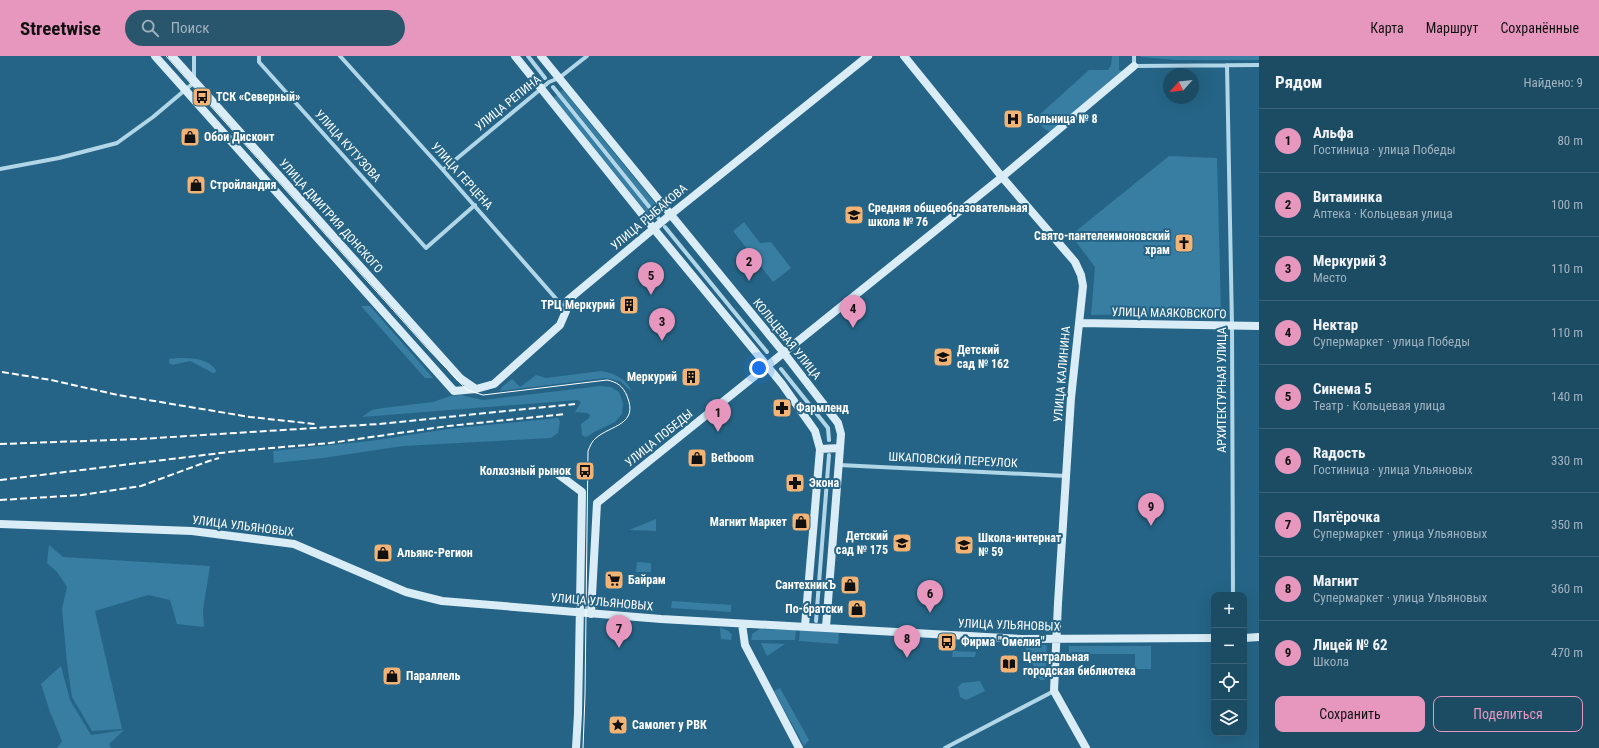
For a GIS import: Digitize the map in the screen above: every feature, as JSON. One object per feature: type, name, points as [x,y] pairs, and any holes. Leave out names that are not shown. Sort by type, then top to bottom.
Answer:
[{"type":"street","name":"УЛИЦА ДМИТРИЯ ДОНСКОГО","points":[[155,56],[454,391]]},
{"type":"street","name":"УЛИЦА ДМИТРИЯ ДОНСКОГО","points":[[172,56],[460,378],[476,389]]},
{"type":"street","points":[[0,169],[59,158],[117,143],[153,117],[186,90],[194,81],[194,56]]},
{"type":"street","name":"УЛИЦА КУТУЗОВА","points":[[259,56],[259,62],[426,248],[475,206]]},
{"type":"street","name":"УЛИЦА ГЕРЦЕНА","points":[[340,56],[566,310]]},
{"type":"street","points":[[515,56],[767,367],[808,419],[815,431],[820,448],[805,626]]},
{"type":"street","points":[[528,56],[545,78]]},
{"type":"street","name":"КОЛЬЦЕВАЯ УЛИЦА","points":[[541,56],[784,353],[838,423],[841,434],[826,627]]},
{"type":"street","name":"УЛИЦА РЕПИНА","points":[[443,170],[549,82],[559,78],[587,56]]},
{"type":"street","name":"УЛИЦА РЫБАКОВА","points":[[454,391],[476,389],[494,384],[560,324],[566,310],[568,300],[670,215],[868,56]]},
{"type":"street","name":"УЛИЦА КАЛИНИНА","points":[[904,56],[1002,177],[1075,262],[1081,275],[1083,286],[1071,398],[1054,691]]},
{"type":"street","points":[[1134,56],[1134,66],[1259,65]]},
{"type":"street","name":"АРХИТЕКТУРНАЯ УЛИЦА","points":[[1227,65],[1232,326],[1233,592]]},
{"type":"street","name":"УЛИЦА ПОБЕДЫ","points":[[591,614],[597,503],[1002,177],[1134,66]]},
{"type":"street","points":[[553,87],[658,219]]},
{"type":"street","points":[[665,227],[767,352]]},
{"type":"street","name":"УЛИЦА МАЯКОВСКОГО","points":[[1079,323],[1259,326]]},
{"type":"street","points":[[781,369],[828,428],[829,440]]},
{"type":"street","points":[[820,448],[840,448]]},
{"type":"street","points":[[816,621],[829,455]]},
{"type":"street","name":"ШКАПОВСКИЙ ПЕРЕУЛОК","points":[[839,465],[1067,476]]},
{"type":"street","points":[[558,474],[582,492],[578,714],[576,748]]},
{"type":"street","name":"УЛИЦА УЛЬЯНОВЫХ","points":[[0,524],[192,531],[294,544],[406,592],[442,601],[591,614],[742,624],[826,627],[1056,640],[1211,638]]},
{"type":"street","points":[[742,624],[745,645],[799,748]]},
{"type":"street","points":[[1247,638],[1259,637]]},
{"type":"street","points":[[945,748],[1054,691],[1086,748]]},
{"type":"shaded area","points":[[1112,56],[1119,56],[1119,70],[1125,71],[1051,132],[1040,124],[1038,116],[1089,70],[1108,70],[1111,65]]},
{"type":"shaded area","points":[[1141,56],[1259,56],[1259,60],[1176,60]]},
{"type":"shaded area","points":[[563,90],[659,208],[655,211],[560,92]]},
{"type":"shaded area","points":[[557,95],[652,213],[649,216],[554,98]]},
{"type":"shaded area","points":[[1169,156],[1217,158],[1221,313],[1091,315],[1095,267],[1071,235]]},
{"type":"shaded area","points":[[744,222],[760,243],[771,242],[791,268],[773,282],[733,231]]},
{"type":"shaded area","points":[[361,306],[370,306],[433,378],[425,378]]},
{"type":"shaded area","points":[[178,358],[204,361],[216,370],[215,373],[190,361],[172,365],[169,363],[169,359]]},
{"type":"shaded area","points":[[601,371],[620,377],[630,387],[632,392],[620,381],[605,378],[500,391],[502,387],[512,379],[520,387],[536,375],[546,378]]},
{"type":"shaded area","points":[[600,386],[611,387],[619,392],[623,403],[622,414],[615,422],[585,437],[582,435],[581,424],[589,418],[590,415],[587,413],[575,412],[581,402],[577,400],[362,417],[372,410],[433,402],[450,396],[461,395],[483,400]]},
{"type":"shaded area","points":[[558,418],[560,422],[558,433],[551,438],[403,446],[323,458],[274,463],[273,451],[370,441],[448,429]]},
{"type":"shaded area","points":[[656,519],[656,531],[629,530]]},
{"type":"shaded area","points":[[49,545],[63,557],[210,566],[203,610],[204,627],[177,624],[170,600],[148,595],[95,611],[122,729],[92,731],[72,697],[62,609],[67,587],[57,572],[47,563]]},
{"type":"shaded area","points":[[637,562],[651,563],[651,572],[636,572]]},
{"type":"shaded area","points":[[672,601],[731,605],[731,612],[671,608]]},
{"type":"shaded area","points":[[720,628],[728,631],[732,635],[731,640],[721,639]]},
{"type":"shaded area","points":[[760,629],[796,630],[795,640],[751,640],[752,634]]},
{"type":"shaded area","points":[[800,630],[839,633],[838,644],[799,641]]},
{"type":"shaded area","points":[[761,643],[785,644],[767,656]]},
{"type":"shaded area","points":[[1024,645],[1047,645],[1045,680],[1040,680]]},
{"type":"shaded area","points":[[1069,646],[1151,646],[1151,669],[1135,669],[1135,654],[1069,654]]},
{"type":"shaded area","points":[[953,651],[976,652],[975,657],[952,657]]},
{"type":"shaded area","points":[[61,666],[70,700],[91,735],[124,730],[109,744],[111,748],[57,748],[62,741],[50,712],[41,684]]},
{"type":"shaded area","points":[[980,681],[985,691],[966,700],[960,697],[958,687],[962,683]]},
{"type":"shaded area","points":[[780,688],[809,740],[804,746],[774,691]]},
{"type":"tram line","points":[[166,56],[427,348],[467,390],[483,395],[607,380],[614,382],[624,390],[630,406],[626,419],[622,423],[596,438],[592,442],[588,451],[583,748]]},
{"type":"railway","points":[[2,372],[51,380],[118,395],[250,417],[315,424]]},
{"type":"railway","points":[[0,444],[140,439],[379,424],[575,404]]},
{"type":"railway","points":[[0,480],[237,451],[330,443],[448,426],[566,414]]},
{"type":"railway","points":[[0,500],[82,495],[141,486],[219,458]]},
{"type":"place","name":"ТСК «Северный»","points":[[202,97]]},
{"type":"place","name":"Больница № 8","points":[[1013,119]]},
{"type":"place","name":"Обои Дисконт","points":[[190,137]]},
{"type":"place","name":"Стройландия","points":[[196,185]]},
{"type":"place","name":"Средняя общеобразовательная школа № 76","points":[[854,215]]},
{"type":"place","name":"Свято-пантелеимоновский храм","points":[[1184,243]]},
{"type":"place","name":"Витаминка","points":[[749,281]]},
{"type":"place","name":"Синема 5","points":[[651,295]]},
{"type":"place","name":"ТРЦ Меркурий","points":[[629,305]]},
{"type":"place","name":"Нектар","points":[[853,328]]},
{"type":"place","name":"Меркурий 3","points":[[662,341]]},
{"type":"place","name":"Детский сад № 162","points":[[943,357]]},
{"type":"place","name":"Меркурий","points":[[691,377]]},
{"type":"place","name":"Фармленд","points":[[782,408]]},
{"type":"place","name":"Альфа","points":[[718,432]]},
{"type":"place","name":"Betboom","points":[[697,458]]},
{"type":"place","name":"Колхозный рынок","points":[[585,471]]},
{"type":"place","name":"Экона","points":[[795,483]]},
{"type":"place","name":"Магнит Маркет","points":[[801,522]]},
{"type":"place","name":"Лицей № 62","points":[[1151,526]]},
{"type":"place","name":"Детский сад № 175","points":[[902,543]]},
{"type":"place","name":"Школа-интернат № 59","points":[[964,545]]},
{"type":"place","name":"Альянс-Регион","points":[[383,553]]},
{"type":"place","name":"Байрам","points":[[614,580]]},
{"type":"place","name":"СантехникЪ","points":[[850,585]]},
{"type":"place","name":"По-братски","points":[[857,609]]},
{"type":"place","name":"Rадость","points":[[930,613]]},
{"type":"place","name":"Фирма \"Омелия\"","points":[[947,642]]},
{"type":"place","name":"Пятёрочка","points":[[619,648]]},
{"type":"place","name":"Магнит","points":[[907,658]]},
{"type":"place","name":"Центральная городская библиотека","points":[[1009,664]]},
{"type":"place","name":"Параллель","points":[[392,676]]},
{"type":"place","name":"Самолет у РВК","points":[[618,725]]}]
